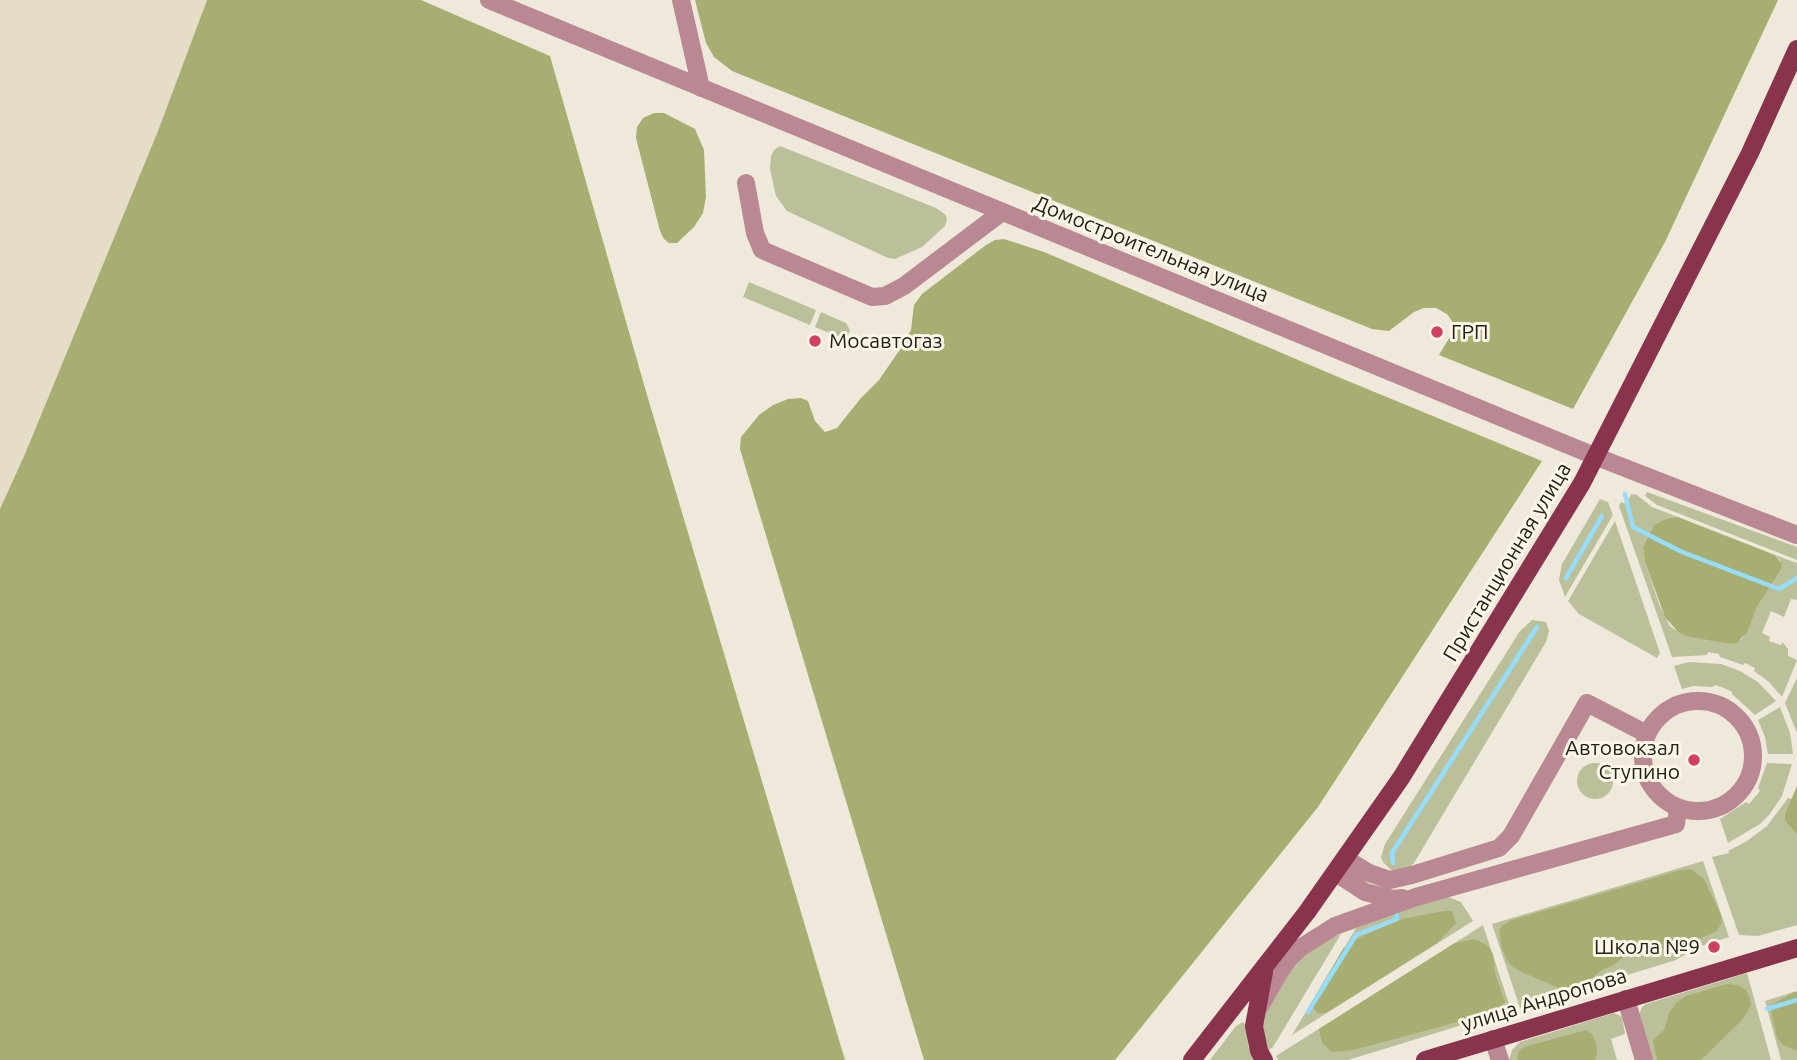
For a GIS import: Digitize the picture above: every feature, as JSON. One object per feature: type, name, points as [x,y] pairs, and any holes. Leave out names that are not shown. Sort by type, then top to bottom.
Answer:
[{"type":"main road","name":"Пристанционная улица","points":[[1192,1060],[1341,866],[1401,778],[1597,457],[1750,153],[1797,49]]},
{"type":"main road","name":"улица Андропова","points":[[1425,1060],[1797,948]]},
{"type":"main road","points":[[1264,1060],[1256,1038],[1255,1016],[1265,968]]},
{"type":"street","name":"Домостроительная улица","points":[[489,0],[1597,457],[1797,535]]},
{"type":"street","points":[[681,0],[701,88]]},
{"type":"street","points":[[746,183],[754,233],[762,250],[872,297],[885,296],[904,286],[1002,212]]},
{"type":"street","points":[[1688,701],[1721,705],[1735,714],[1746,727],[1754,758],[1751,776],[1730,802],[1714,810],[1696,812],[1678,808],[1663,800],[1647,778],[1642,751],[1647,734],[1657,718],[1671,707],[1688,701]]},
{"type":"street","points":[[1341,866],[1390,880],[1412,876],[1499,848],[1511,836],[1587,703],[1647,734]]},
{"type":"street","points":[[1255,1016],[1279,973],[1300,948],[1335,926],[1416,897],[1676,824],[1678,808]]},
{"type":"street","points":[[1341,866],[1364,892],[1393,899],[1416,897]]},
{"type":"street","points":[[1626,999],[1644,1060]]},
{"type":"street","points":[[1493,1039],[1500,1060]]},
{"type":"shaded area","points":[[0,0],[207,0],[158,131],[0,509]]},
{"type":"green space","points":[[207,0],[421,0],[550,56],[647,395],[845,1060],[0,1060],[0,509],[158,131]]},
{"type":"green space","points":[[695,0],[1778,0],[1665,242],[1573,409],[1439,355],[1454,330],[1447,314],[1436,308],[1424,308],[1414,312],[1389,331],[1372,329],[732,71],[714,57],[706,43]]},
{"type":"green space","points":[[654,113],[664,113],[695,129],[704,150],[706,197],[703,213],[694,227],[677,243],[669,243],[660,231],[636,138],[637,127],[643,118]]},
{"type":"green space","points":[[780,146],[936,208],[946,215],[945,226],[922,247],[895,259],[787,211],[776,196],[770,169],[771,156]]},
{"type":"green space","points":[[1004,239],[1044,252],[1542,461],[1318,807],[1115,1060],[924,1060],[740,449],[741,437],[759,415],[788,399],[801,398],[808,401],[815,421],[825,432],[837,428],[879,380],[903,345],[911,330],[914,305],[922,294],[986,245]]},
{"type":"green space","points":[[749,282],[816,310],[810,325],[743,297]]},
{"type":"green space","points":[[821,312],[846,323],[850,330],[846,340],[815,327]]},
{"type":"green space","points":[[1647,492],[1797,547],[1797,560],[1657,505],[1645,496]]},
{"type":"green space","points":[[1631,494],[1637,495],[1652,507],[1678,517],[1668,518],[1643,548],[1659,604],[1670,626],[1678,632],[1729,644],[1742,639],[1757,607],[1781,570],[1780,560],[1775,555],[1797,563],[1797,600],[1791,599],[1784,617],[1771,611],[1762,633],[1770,637],[1769,641],[1781,645],[1782,642],[1788,649],[1788,656],[1797,660],[1782,697],[1769,682],[1754,671],[1755,668],[1745,663],[1743,665],[1708,652],[1707,655],[1672,657],[1619,506],[1621,502],[1626,504]]},
{"type":"green space","points":[[1600,499],[1608,502],[1613,515],[1565,597],[1559,580],[1562,564]]},
{"type":"green space","points":[[1678,517],[1775,555],[1782,564],[1781,570],[1757,607],[1747,632],[1737,643],[1687,636],[1678,632],[1665,617],[1645,562],[1643,548],[1654,525]]},
{"type":"green space","points":[[1615,521],[1660,653],[1657,658],[1579,614],[1568,601]]},
{"type":"green space","points":[[1532,620],[1546,622],[1549,631],[1546,642],[1414,863],[1409,868],[1392,871],[1381,857],[1385,844],[1520,631]]},
{"type":"green space","points":[[1689,662],[1721,664],[1740,671],[1758,682],[1776,701],[1755,715],[1732,692],[1724,688],[1715,685],[1682,689],[1674,666]]},
{"type":"green space","points":[[1797,678],[1797,733],[1785,703]]},
{"type":"green space","points":[[1780,707],[1790,733],[1793,754],[1768,754],[1758,720]]},
{"type":"green space","points":[[1595,763],[1608,768],[1613,781],[1608,794],[1595,799],[1582,794],[1577,781],[1582,768]]},
{"type":"green space","points":[[1767,763],[1792,764],[1782,796],[1760,824],[1728,843],[1720,819],[1746,802],[1749,804],[1760,791],[1758,788]]},
{"type":"green space","points":[[1797,786],[1797,835],[1785,821],[1785,814]]},
{"type":"green space","points":[[1788,798],[1792,799],[1785,814],[1785,821],[1797,835],[1797,925],[1758,936],[1739,935],[1712,857],[1729,853],[1728,851],[1767,826]]},
{"type":"green space","points":[[1703,861],[1729,937],[1698,947],[1676,960],[1520,1008],[1492,924]]},
{"type":"green space","points":[[1691,869],[1704,879],[1721,915],[1722,922],[1717,931],[1673,950],[1636,946],[1585,984],[1564,990],[1524,973],[1507,960],[1499,930],[1512,920]]},
{"type":"green space","points":[[1446,896],[1461,902],[1473,921],[1292,1035],[1356,928]]},
{"type":"green space","points":[[1452,911],[1456,923],[1437,943],[1326,1013],[1318,1013],[1310,1005],[1343,949],[1356,939],[1402,919]]},
{"type":"green space","points":[[1483,925],[1511,1010],[1348,1060],[1278,1060],[1276,1056]]},
{"type":"green space","points":[[1341,934],[1273,1047],[1267,1051],[1262,1019],[1275,990],[1306,953],[1327,939]]},
{"type":"green space","points":[[1474,939],[1487,945],[1493,954],[1495,973],[1505,1002],[1500,1008],[1353,1050],[1332,1052],[1322,1043],[1319,1029],[1455,943]]},
{"type":"green space","points":[[1747,973],[1771,1060],[1650,1060],[1638,1017],[1642,1007]]},
{"type":"green space","points":[[1727,984],[1745,989],[1749,996],[1751,1005],[1744,1018],[1701,1060],[1657,1060],[1653,1040],[1664,1030],[1670,1011],[1676,1003],[1686,996]]},
{"type":"green space","points":[[1797,991],[1797,1060],[1781,1060],[1765,1001]]},
{"type":"green space","points":[[1797,992],[1797,1051],[1783,1045],[1777,1038],[1771,1012],[1772,1005]]},
{"type":"green space","points":[[1614,1013],[1622,1017],[1625,1034],[1611,1039],[1617,1060],[1509,1060],[1512,1050],[1520,1042]]},
{"type":"green space","points":[[1243,1022],[1247,1026],[1248,1046],[1254,1060],[1210,1060],[1236,1026]]},
{"type":"green space","points":[[1586,1030],[1596,1042],[1595,1060],[1517,1058],[1524,1047]]},
{"type":"waterway","points":[[1625,494],[1633,527],[1682,552],[1779,589],[1797,578]]},
{"type":"waterway","points":[[1566,578],[1602,516]]},
{"type":"waterway","points":[[1393,863],[1392,853],[1537,627]]},
{"type":"waterway","points":[[1308,1012],[1356,935],[1397,919],[1396,912]]},
{"type":"waterway","points":[[1767,1009],[1797,1000]]},
{"type":"place","name":"ГРП","points":[[1437,332]]},
{"type":"place","name":"Мосавтогаз","points":[[815,341]]},
{"type":"place","name":"Автовокзал Ступино","points":[[1694,760]]},
{"type":"place","name":"Школа №9","points":[[1714,947]]}]
